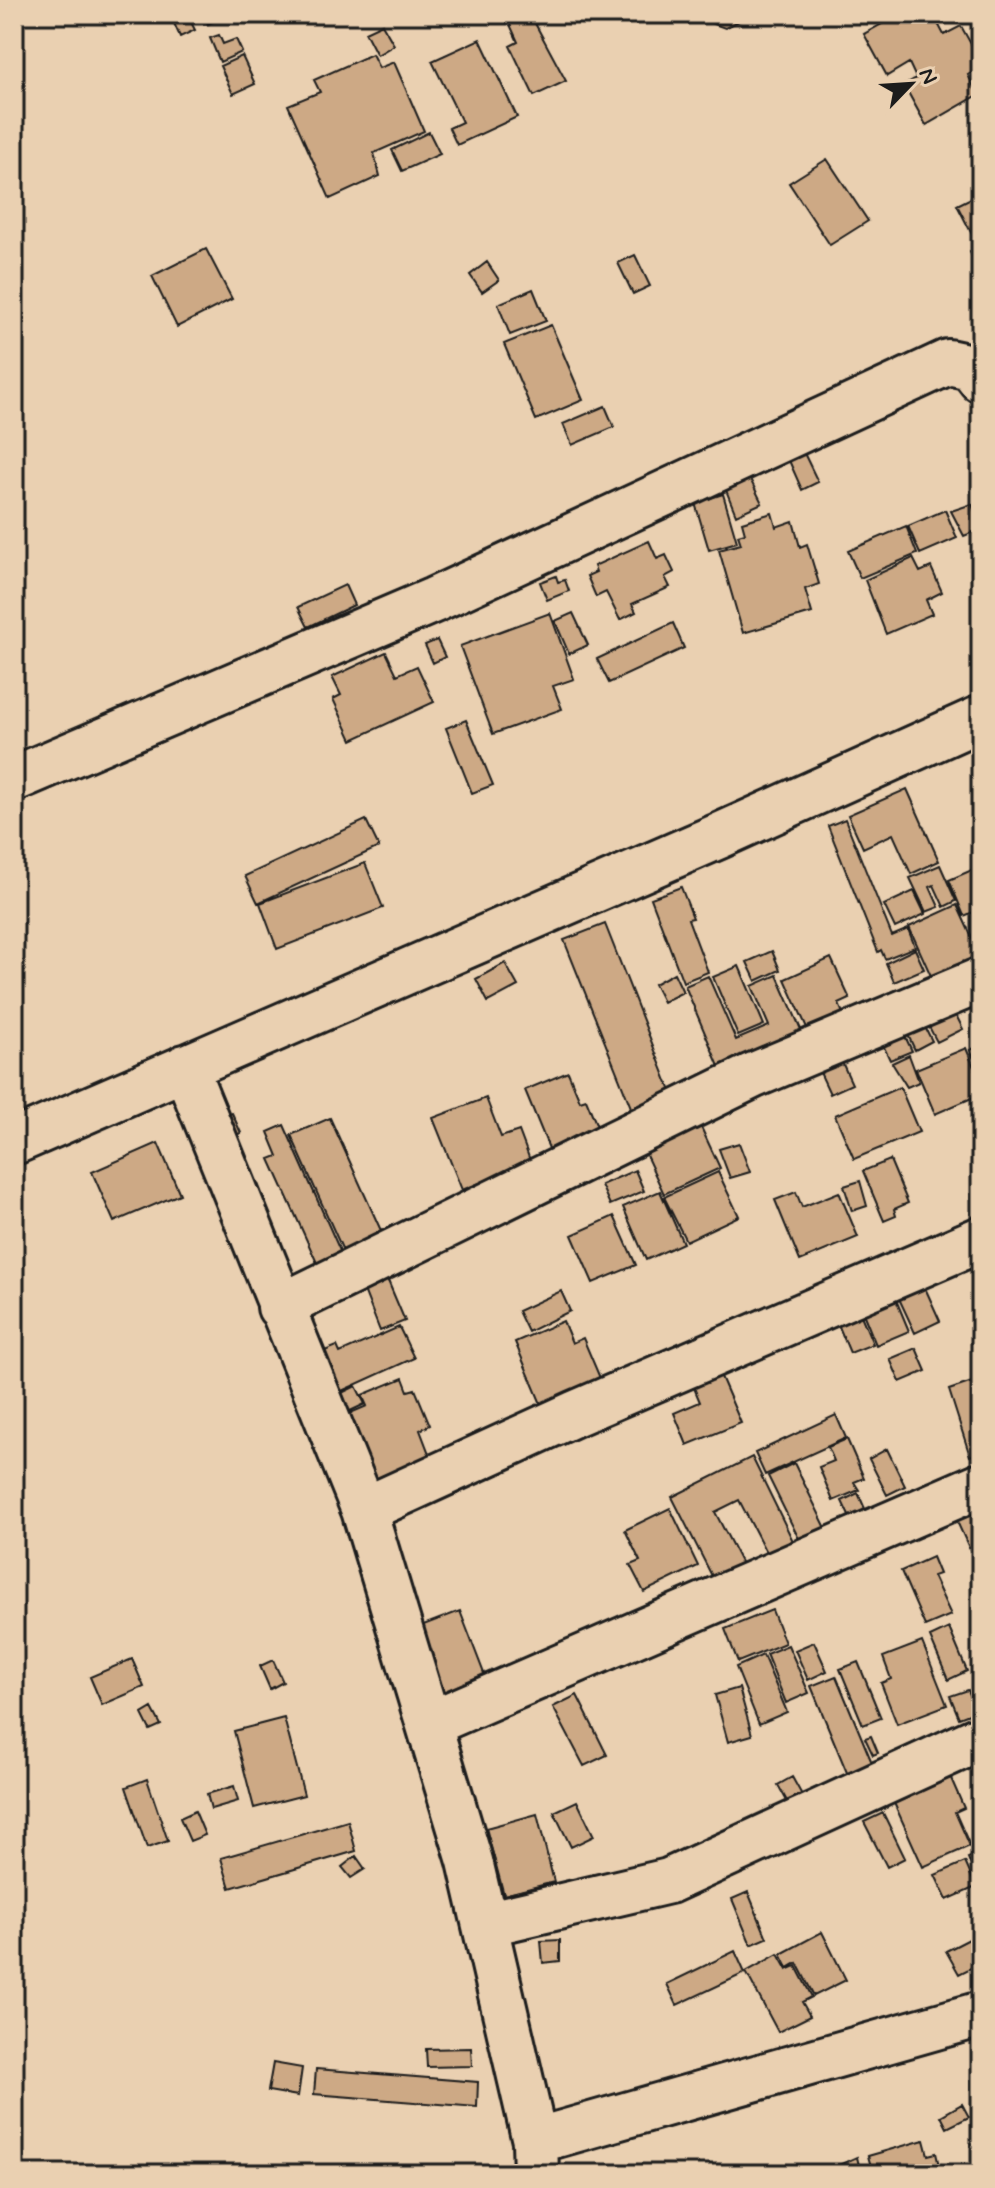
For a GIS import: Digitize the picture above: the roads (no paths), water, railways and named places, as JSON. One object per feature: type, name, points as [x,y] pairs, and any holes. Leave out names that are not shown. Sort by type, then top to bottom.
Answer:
[{"type":"street","points":[[14,779],[434,600],[948,362],[960,362],[971,367],[981,380]]},
{"type":"street","points":[[14,1142],[719,836],[981,718]]},
{"type":"street","points":[[280,1307],[752,1076],[981,980]]},
{"type":"street","points":[[185,1067],[364,1510],[485,1924],[535,2158],[981,2014]]},
{"type":"street","points":[[364,1510],[574,1414],[981,1239]]},
{"type":"street","points":[[429,1724],[981,1485]]},
{"type":"street","points":[[485,1924],[669,1881],[981,1738]]}]
